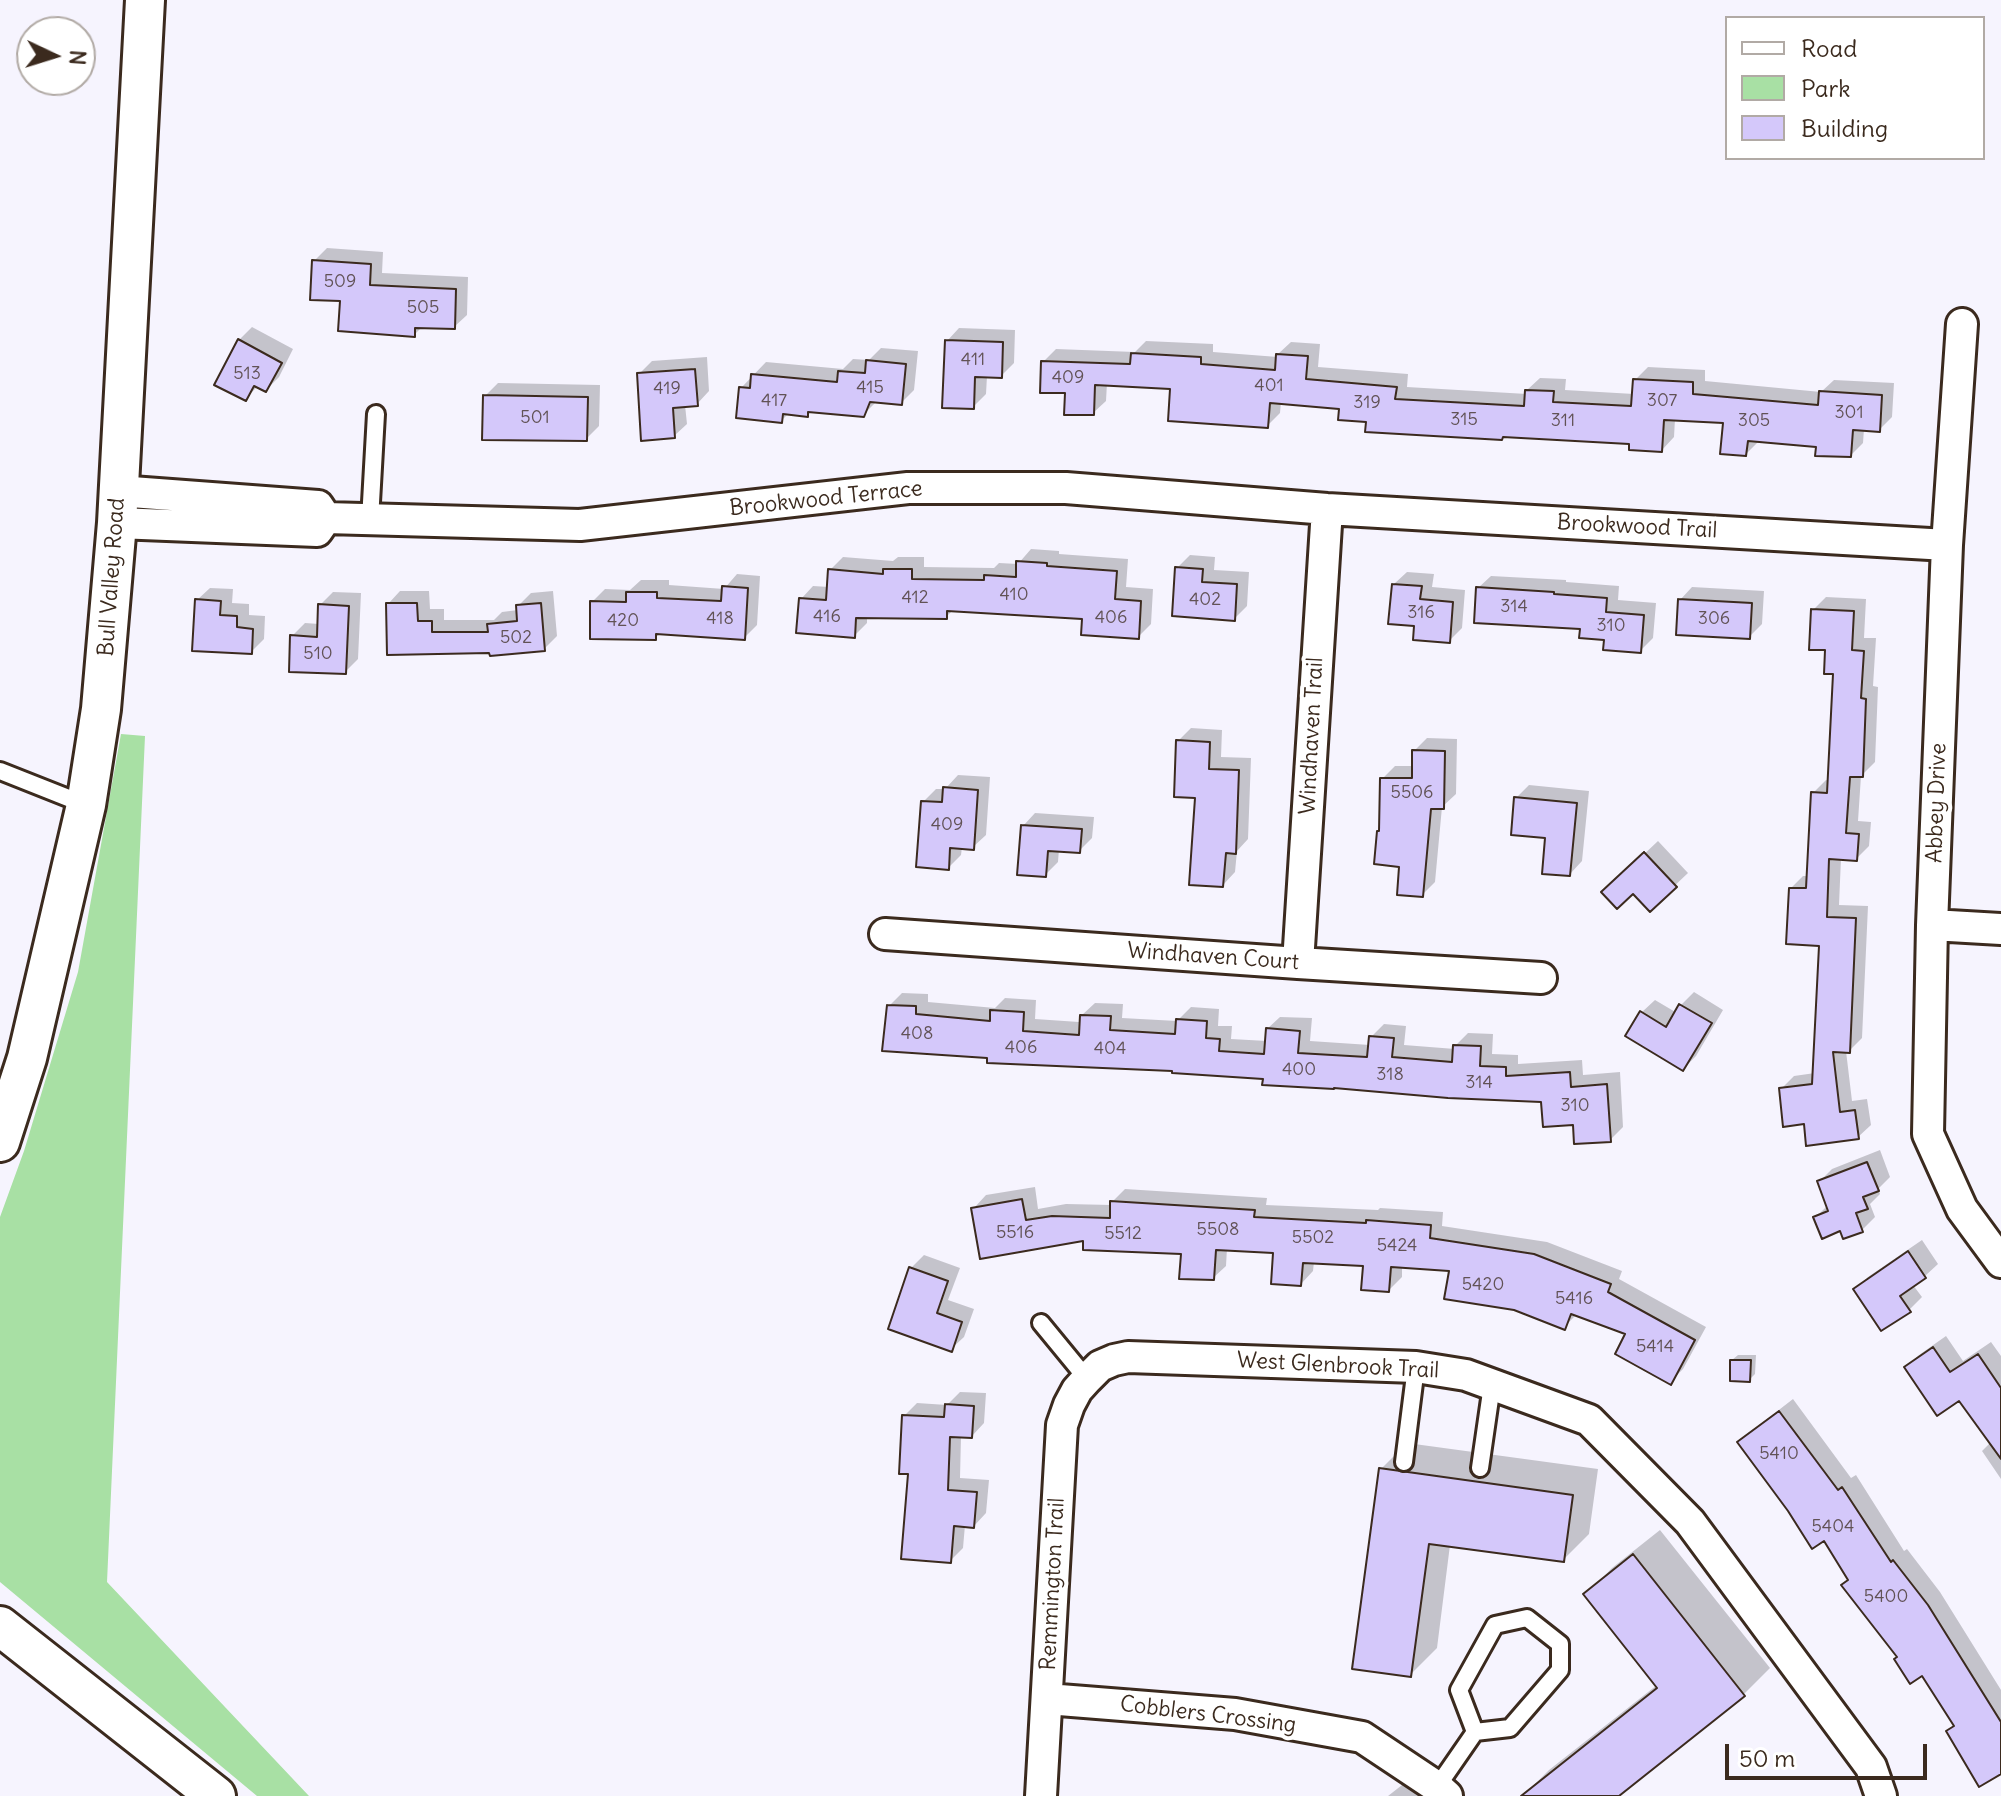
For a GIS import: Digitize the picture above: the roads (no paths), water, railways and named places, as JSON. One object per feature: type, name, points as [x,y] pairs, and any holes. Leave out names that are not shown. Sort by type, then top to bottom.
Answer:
[{"type":"street","name":"Bull Valley Road","points":[[0,1142],[27,1058],[86,805],[101,709],[118,507],[145,0]]},
{"type":"street","name":"Abbey Drive","points":[[1962,324],[1947,545],[1932,925],[1928,1134],[1962,1209],[2001,1262]]},
{"type":"street","name":"Brookwood Terrace","points":[[118,507],[317,531],[326,518],[580,525],[908,488],[1066,488],[1327,509]]},
{"type":"street","name":"Brookwood Trail","points":[[1327,509],[1947,545]]},
{"type":"street","name":"Windhaven Trail","points":[[1298,963],[1327,509]]},
{"type":"street","points":[[1932,925],[2001,929]]},
{"type":"street","name":"Windhaven Court","points":[[885,934],[1541,978]]},
{"type":"street","name":"West Glenbrook Trail","points":[[1087,1379],[1100,1366],[1128,1357],[1416,1367],[1466,1375],[1589,1420],[1690,1522],[1871,1767],[1881,1796]]},
{"type":"street","name":"Remmington Trail","points":[[1041,1796],[1062,1425],[1077,1390],[1087,1379]]},
{"type":"street","points":[[0,1626],[216,1796]]},
{"type":"street","name":"Cobblers Crossing","points":[[1047,1699],[1235,1714],[1362,1737],[1442,1791]]},
{"type":"lane","points":[[370,520],[376,414]]},
{"type":"lane","points":[[0,771],[86,805]]},
{"type":"lane","points":[[1041,1323],[1087,1379]]},
{"type":"lane","points":[[1404,1462],[1416,1367]]},
{"type":"lane","points":[[1480,1468],[1492,1385]]},
{"type":"lane","points":[[1527,1618],[1560,1644],[1560,1670],[1510,1728],[1475,1732],[1459,1690],[1495,1625],[1527,1618]]},
{"type":"lane","points":[[1442,1791],[1475,1732]]}]
